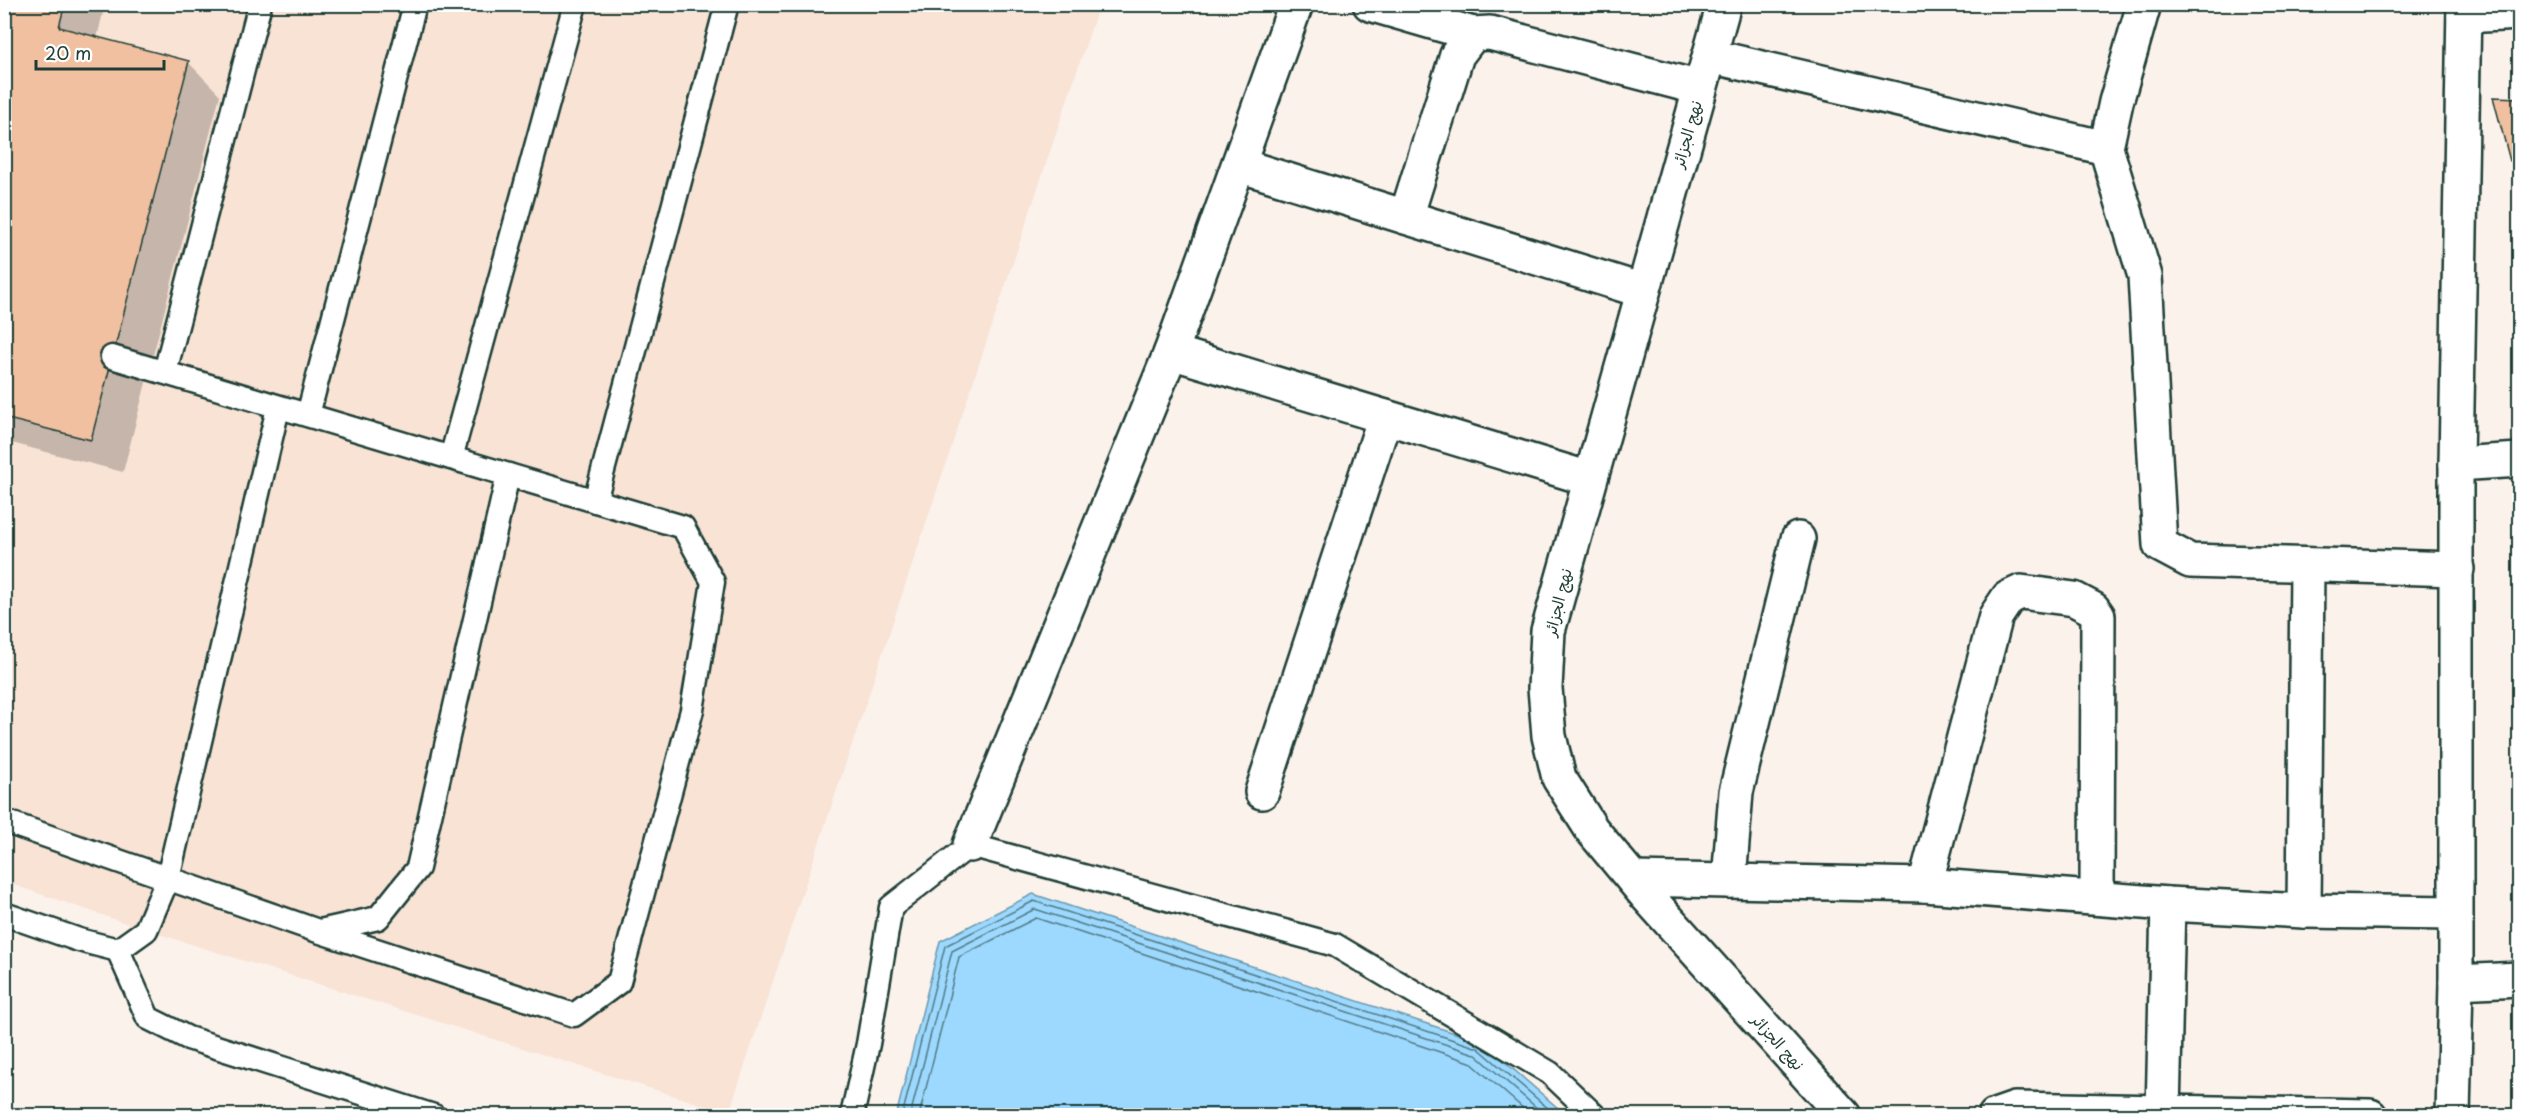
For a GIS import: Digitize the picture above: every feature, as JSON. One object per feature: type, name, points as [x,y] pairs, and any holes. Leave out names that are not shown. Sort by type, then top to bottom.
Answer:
[{"type":"street","points":[[970,845],[1171,352],[1296,4]]},
{"type":"street","points":[[1370,4],[1473,34],[1490,33],[1700,88]]},
{"type":"street","name":"نهج الجزائر","points":[[1724,4],[1548,631],[1545,688],[1550,736],[1559,778],[1592,830],[1844,1116]]},
{"type":"street","points":[[2144,4],[2116,102],[2106,148],[2145,276],[2160,545],[2190,561],[2457,569]]},
{"type":"street","points":[[2453,1116],[2456,982],[2456,464],[2464,10],[2520,13]]},
{"type":"street","points":[[1406,217],[1457,56],[1473,34]]},
{"type":"street","points":[[1710,56],[2106,148]]},
{"type":"street","points":[[1239,165],[1643,291]]},
{"type":"street","points":[[1171,352],[1590,479]]},
{"type":"street","points":[[1262,792],[1385,417]]},
{"type":"street","points":[[2456,464],[2520,460]]},
{"type":"street","points":[[1728,881],[1736,792],[1798,539]]},
{"type":"street","points":[[2304,911],[2307,564]]},
{"type":"street","points":[[1925,885],[1996,616],[2008,598],[2021,592],[2074,599],[2093,609],[2098,616],[2097,898]]},
{"type":"street","points":[[1633,879],[1925,885],[2168,904],[2304,911],[2455,913]]},
{"type":"street","points":[[2163,1112],[2168,904]]},
{"type":"street","points":[[2456,982],[2520,979]]},
{"type":"street","points":[[1995,1116],[2014,1110],[2370,1116]]},
{"type":"lane","points":[[165,372],[260,4]]},
{"type":"lane","points":[[308,415],[415,4]]},
{"type":"lane","points":[[451,458],[575,4]]},
{"type":"lane","points":[[595,501],[727,4]]},
{"type":"lane","points":[[4,821],[318,931],[574,1015],[619,982],[692,710],[713,582],[683,527],[112,357]]},
{"type":"lane","points":[[4,914],[79,940],[118,950],[146,930],[168,878],[278,408]]},
{"type":"lane","points":[[318,931],[378,918],[418,868],[508,475]]},
{"type":"lane","points":[[852,1116],[868,1044],[891,907],[970,845],[1335,945],[1550,1073],[1594,1116]]},
{"type":"lane","points":[[118,950],[148,1018],[188,1038],[434,1116]]},
{"type":"shaded area","points":[[5,5],[1099,5],[729,1113],[146,930],[5,882]]},
{"type":"water","points":[[1033,894],[1482,1042],[1566,1115],[896,1116],[940,941]]},
{"type":"building","points":[[4,4],[65,4],[59,27],[189,61],[91,440],[4,418]]},
{"type":"building","points":[[2493,97],[2520,98],[2520,160],[2510,161]]}]
